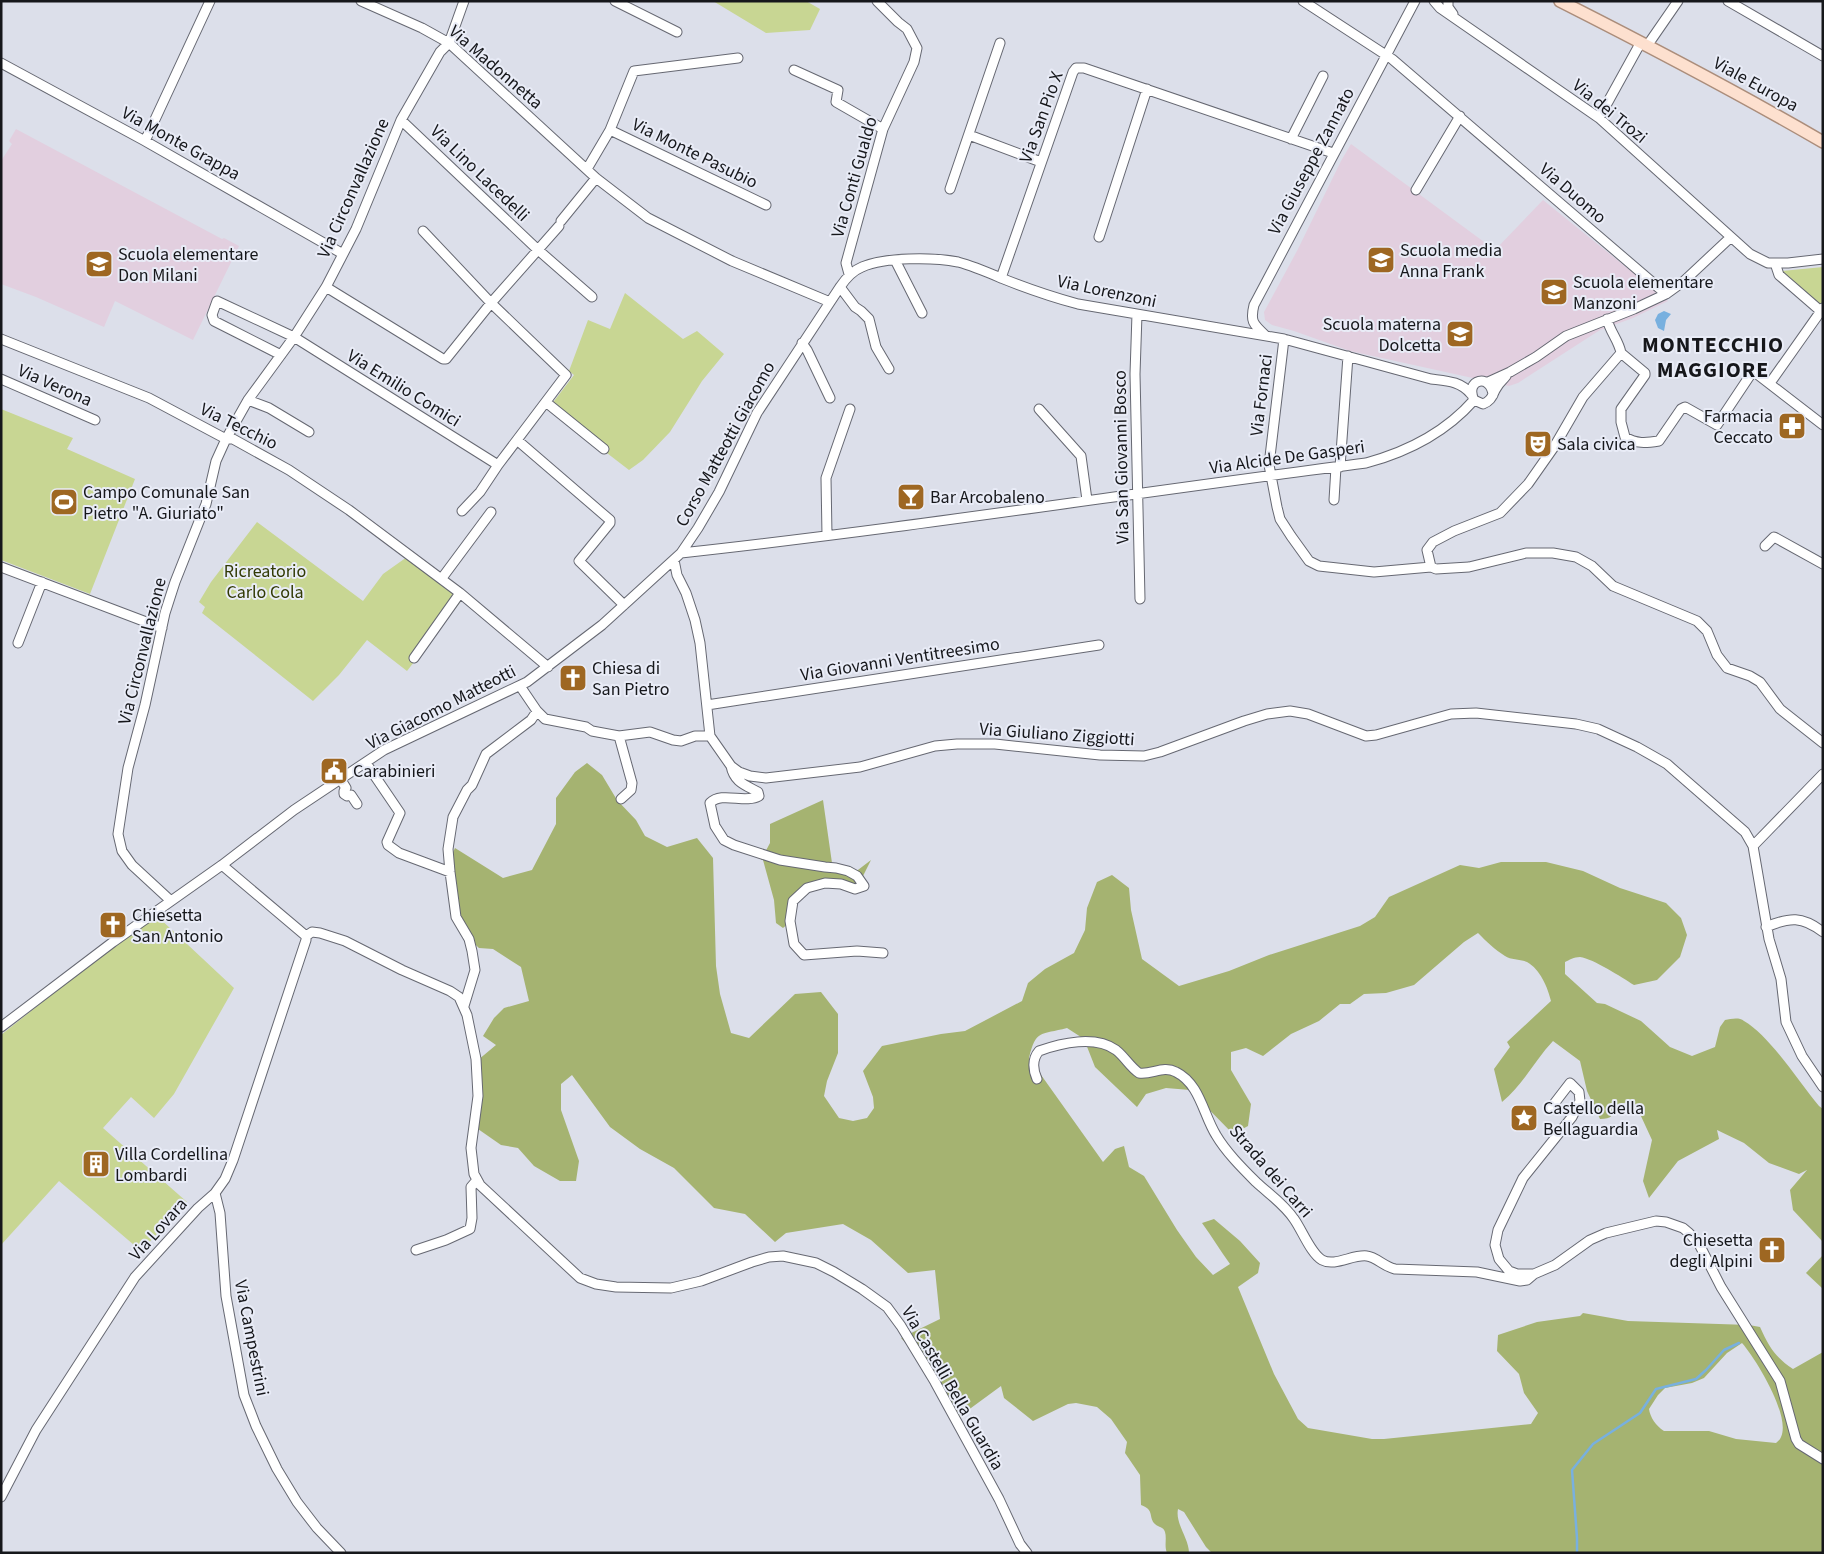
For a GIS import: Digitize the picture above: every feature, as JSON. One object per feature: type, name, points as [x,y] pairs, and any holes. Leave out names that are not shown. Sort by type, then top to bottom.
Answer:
[{"type":"main road","name":"Viale Europa","points":[[1560,1],[1645,43],[1823,142]]},
{"type":"street","points":[[145,141],[210,1]]},
{"type":"street","name":"Via Madonnetta","points":[[361,1],[422,28],[449,43],[596,178],[648,218],[732,261],[830,302]]},
{"type":"street","points":[[449,43],[464,1]]},
{"type":"street","points":[[615,1],[677,32]]},
{"type":"street","name":"Via Conti Gualdo","points":[[849,274],[846,263],[883,129],[914,62],[917,48],[907,29],[877,1]]},
{"type":"street","name":"Via Duomo","points":[[1303,1],[1386,55],[1460,116],[1666,294]]},
{"type":"street","name":"Via Giuseppe Zannato","points":[[1251,317],[1254,305],[1415,1]]},
{"type":"street","name":"Via dei Trozi","points":[[1434,1],[1440,8],[1598,118],[1750,254],[1768,263],[1774,263]]},
{"type":"street","name":"Via dei Trozi","points":[[1448,1],[1450,11],[1460,21]]},
{"type":"street","points":[[1598,118],[1645,43],[1678,1]]},
{"type":"street","points":[[1728,1],[1823,56]]},
{"type":"street","name":"Via Circonvallazione","points":[[171,901],[132,866],[122,851],[118,834],[128,768],[175,582],[206,504],[216,461],[226,439],[248,400],[294,337],[326,287],[356,229],[401,120],[440,52],[449,43]]},
{"type":"street","points":[[950,189],[1000,43]]},
{"type":"street","name":"Via Monte Pasubio","points":[[587,169],[610,130],[634,71],[738,58]]},
{"type":"street","name":"Via Monte Grappa","points":[[1,63],[145,141],[343,254]]},
{"type":"street","name":"Via San Pio X","points":[[1001,278],[1076,68],[1084,68],[1333,153]]},
{"type":"street","points":[[794,70],[838,90],[836,102],[883,129]]},
{"type":"street","points":[[1291,139],[1323,76]]},
{"type":"street","points":[[1099,237],[1147,89]]},
{"type":"street","points":[[1416,190],[1460,116]]},
{"type":"street","name":"Via Lino Lacedelli","points":[[401,120],[537,249],[592,297]]},
{"type":"street","name":"Via Monte Pasubio","points":[[610,130],[766,205]]},
{"type":"street","points":[[969,135],[1041,162]]},
{"type":"street","points":[[326,287],[446,359],[596,178]]},
{"type":"street","points":[[423,231],[491,303],[566,375],[480,492],[462,511]]},
{"type":"street","points":[[1510,372],[1497,386],[1489,402],[1484,404],[1472,397],[1472,387],[1476,383],[1488,382],[1510,372],[1566,336],[1666,294],[1684,281],[1731,236]]},
{"type":"street","name":"Via Lorenzoni","points":[[849,274],[863,266],[896,260],[924,259],[957,262],[978,268],[1050,296],[1078,304],[1284,339],[1431,379],[1453,382],[1464,386],[1472,397]]},
{"type":"street","points":[[1770,383],[1822,311],[1779,275],[1774,263],[1823,259]]},
{"type":"street","points":[[896,260],[922,313]]},
{"type":"street","name":"Corso Matteotti Giacomo","points":[[681,553],[719,492],[757,413],[849,274]]},
{"type":"street","points":[[840,287],[855,307],[868,319],[876,347],[889,369]]},
{"type":"street","points":[[281,355],[214,321],[212,315],[217,301],[294,337]]},
{"type":"street","name":"Via San Giovanni Bosco","points":[[1137,314],[1135,374],[1140,599]]},
{"type":"street","points":[[1225,329],[1242,326],[1251,317],[1255,326],[1264,335]]},
{"type":"street","points":[[1607,319],[1609,329],[1620,345],[1621,353],[1645,373],[1621,409],[1621,422],[1625,437],[1638,442],[1659,441],[1681,409],[1685,407],[1717,425],[1753,371],[1823,424]]},
{"type":"street","name":"Via Emilio Comici","points":[[294,337],[498,466]]},
{"type":"street","name":"Via Tecchio","points":[[1,339],[149,398],[289,470],[349,510],[442,578],[548,668]]},
{"type":"street","name":"Via Fornaci","points":[[1284,339],[1269,465],[1280,519],[1312,563],[1319,566],[1346,570],[1374,572],[1431,567],[1469,567],[1526,553],[1554,553],[1576,557],[1592,566],[1612,586],[1697,621],[1707,630],[1717,655],[1728,668],[1760,682],[1780,709],[1823,742]]},
{"type":"street","points":[[802,343],[830,398]]},
{"type":"street","points":[[1431,567],[1427,550],[1433,542],[1454,531],[1500,513],[1528,484],[1554,447],[1583,397],[1621,353]]},
{"type":"street","points":[[1334,500],[1348,356]]},
{"type":"street","name":"Via Verona","points":[[1,379],[95,420]]},
{"type":"street","points":[[1488,382],[1493,388],[1494,395]]},
{"type":"street","name":"Via Alcide De Gasperi","points":[[681,553],[827,536],[1366,464],[1413,447],[1433,435],[1467,408],[1472,397]]},
{"type":"street","points":[[248,400],[269,408],[309,432]]},
{"type":"street","points":[[547,403],[604,449]]},
{"type":"street","points":[[827,536],[826,478],[850,409]]},
{"type":"street","points":[[1039,410],[1081,456],[1087,500]]},
{"type":"street","points":[[517,440],[610,520],[610,523],[579,561],[624,605]]},
{"type":"street","points":[[442,578],[491,512]]},
{"type":"street","points":[[1765,546],[1774,537],[1823,564]]},
{"type":"street","name":"Via Giacomo Matteotti","points":[[1,1027],[113,942],[222,865],[294,810],[346,788],[366,763],[384,750],[520,686],[548,668],[586,639],[681,553]]},
{"type":"street","points":[[674,560],[677,575],[686,593],[695,620],[700,643],[710,736],[740,783],[758,792],[759,796],[752,799],[716,798],[710,803],[715,826],[724,840],[780,860],[848,871],[856,876],[864,886],[855,889],[841,884],[825,883],[807,888],[793,901],[790,921],[794,944],[804,955],[856,951],[883,953]]},
{"type":"street","points":[[1,567],[162,628]]},
{"type":"street","points":[[18,643],[42,582]]},
{"type":"street","points":[[414,658],[460,592]]},
{"type":"street","name":"Via Giovanni Ventitreesimo","points":[[707,705],[1099,645]]},
{"type":"street","points":[[520,686],[537,712],[545,719],[619,736],[650,732],[681,741],[695,736],[710,736]]},
{"type":"street","name":"Via Giuliano Ziggiotti","points":[[730,766],[750,776],[766,778],[860,768],[935,746],[976,744],[1100,755],[1144,756],[1160,752],[1244,721],[1290,711],[1308,714],[1366,736],[1376,735],[1451,714],[1476,713],[1576,724],[1598,729],[1667,764],[1746,832],[1753,846],[1766,927],[1781,978],[1788,1028],[1802,1056],[1823,1086]]},
{"type":"street","points":[[464,1006],[475,970],[469,939],[456,917],[448,849],[453,817],[467,790],[472,785],[486,754],[531,720],[537,712]]},
{"type":"street","points":[[619,736],[632,783],[631,790],[621,799]]},
{"type":"street","points":[[366,763],[400,813],[387,842],[390,848],[413,859],[450,872]]},
{"type":"street","points":[[1753,846],[1823,774]]},
{"type":"street","points":[[346,788],[357,804]]},
{"type":"street","points":[[222,865],[306,936],[312,932],[320,933],[345,941],[402,970],[450,991],[459,997],[464,1006],[477,1067],[478,1096],[472,1148],[477,1180],[471,1187],[472,1218],[470,1229],[446,1240],[416,1250]]},
{"type":"street","points":[[1766,927],[1783,921],[1797,919],[1806,921],[1823,932]]},
{"type":"street","name":"Via Lovara","points":[[1,1497],[36,1430],[135,1278],[198,1208],[215,1193],[225,1179],[234,1160],[306,936]]},
{"type":"street","name":"Strada dei Carri","points":[[1037,1079],[1034,1068],[1036,1055],[1039,1051],[1066,1043],[1085,1042],[1113,1048],[1139,1073],[1166,1069],[1180,1074],[1188,1080],[1196,1092],[1220,1141],[1256,1182],[1284,1206],[1315,1252],[1324,1261],[1333,1262],[1350,1257],[1370,1256],[1394,1269],[1477,1272],[1520,1281],[1527,1280],[1534,1274]]},
{"type":"street","points":[[1550,1109],[1570,1083],[1579,1092],[1580,1101],[1572,1117],[1523,1178],[1496,1238],[1496,1252],[1503,1266],[1517,1274],[1534,1274],[1555,1265],[1590,1240],[1606,1233],[1656,1221],[1666,1222],[1683,1228],[1699,1244],[1721,1287],[1780,1381],[1796,1439],[1804,1448],[1823,1459]]},
{"type":"street","name":"Via Castelli Bella Guardia","points":[[477,1180],[480,1185],[575,1274],[587,1282],[616,1287],[671,1288],[701,1281],[769,1257],[783,1256],[816,1263],[878,1300],[887,1307],[901,1326],[935,1382],[1020,1544],[1027,1553]]},
{"type":"street","name":"Via Campestrini","points":[[215,1193],[220,1213],[226,1296],[244,1395],[256,1426],[277,1469],[297,1502],[317,1528],[341,1553]]},
{"type":"shaded area","points":[[16,129],[222,239],[224,238],[239,246],[193,340],[115,301],[104,327],[1,284],[1,161],[12,144],[9,141]]},
{"type":"shaded area","points":[[1351,144],[1495,250],[1543,200],[1668,301],[1633,318],[1600,330],[1518,383],[1509,386],[1350,351],[1272,325],[1265,320],[1264,312]]},
{"type":"green space","points":[[713,1],[806,1],[820,9],[810,30],[766,33]]},
{"type":"green space","points":[[1823,267],[1823,301],[1820,305],[1782,271]]},
{"type":"green space","points":[[625,293],[683,339],[697,331],[724,354],[702,381],[670,432],[643,460],[629,470],[577,430],[551,405],[574,375],[569,371],[588,320],[610,329]]},
{"type":"green space","name":"Campo Comunale San Pietro \"A. Giuriato\"","points":[[1,409],[73,438],[67,449],[135,479],[90,594],[1,560]]},
{"type":"green space","name":"Ricreatorio Carlo Cola","points":[[257,522],[363,601],[383,574],[407,557],[462,600],[407,671],[367,640],[339,675],[313,701],[202,613],[205,607],[199,602],[211,582]]},
{"type":"green space","points":[[587,763],[602,775],[617,800],[636,820],[645,836],[667,847],[697,838],[713,858],[716,966],[720,994],[731,1033],[749,1038],[795,994],[821,992],[838,1014],[838,1053],[827,1081],[824,1096],[839,1118],[853,1121],[867,1118],[874,1108],[873,1097],[863,1071],[882,1046],[965,1031],[1022,1001],[1028,983],[1045,969],[1074,953],[1085,930],[1087,908],[1097,882],[1112,875],[1129,888],[1131,910],[1142,959],[1179,986],[1360,926],[1375,917],[1389,897],[1460,865],[1479,868],[1501,862],[1546,862],[1583,871],[1620,888],[1666,903],[1681,918],[1687,935],[1680,957],[1657,980],[1634,985],[1600,965],[1580,957],[1565,962],[1565,974],[1597,1003],[1605,1004],[1641,1021],[1670,1047],[1692,1056],[1715,1047],[1720,1027],[1725,1020],[1740,1019],[1764,1037],[1823,1109],[1823,1242],[1793,1210],[1790,1190],[1807,1170],[1799,1174],[1769,1163],[1744,1143],[1717,1130],[1719,1139],[1678,1161],[1649,1198],[1643,1181],[1652,1140],[1640,1114],[1628,1102],[1616,1105],[1612,1116],[1600,1119],[1587,1091],[1580,1061],[1553,1041],[1516,1088],[1502,1102],[1494,1069],[1510,1047],[1507,1042],[1551,1001],[1543,979],[1532,965],[1505,956],[1478,933],[1464,942],[1414,985],[1386,993],[1364,994],[1350,1004],[1340,1004],[1319,1021],[1291,1034],[1263,1056],[1246,1048],[1231,1052],[1231,1070],[1251,1104],[1248,1126],[1233,1134],[1190,1090],[1166,1088],[1146,1094],[1137,1107],[1095,1067],[1084,1039],[1067,1028],[1045,1033],[1037,1038],[1029,1058],[1103,1162],[1115,1149],[1124,1146],[1129,1167],[1144,1176],[1177,1230],[1196,1257],[1213,1275],[1230,1264],[1202,1223],[1214,1219],[1240,1241],[1260,1263],[1258,1273],[1238,1287],[1274,1374],[1298,1419],[1308,1428],[1372,1439],[1384,1439],[1531,1424],[1538,1413],[1524,1393],[1519,1374],[1497,1351],[1498,1335],[1537,1322],[1580,1316],[1583,1313],[1628,1321],[1760,1327],[1773,1351],[1793,1369],[1823,1352],[1823,1553],[1212,1553],[1206,1547],[1184,1512],[1178,1509],[1178,1520],[1187,1542],[1189,1553],[1167,1553],[1164,1530],[1155,1524],[1150,1511],[1141,1505],[1140,1475],[1125,1453],[1127,1442],[1111,1419],[1097,1407],[1076,1403],[1068,1404],[1033,1421],[1004,1398],[1001,1386],[971,1408],[955,1423],[928,1367],[901,1338],[940,1319],[935,1270],[908,1273],[871,1240],[843,1224],[786,1233],[775,1242],[745,1214],[714,1208],[674,1168],[640,1149],[610,1127],[572,1075],[561,1084],[561,1110],[579,1161],[576,1181],[560,1181],[534,1166],[518,1148],[501,1145],[478,1129],[478,1060],[496,1045],[483,1036],[494,1018],[504,1008],[529,1001],[521,967],[493,949],[479,948],[464,934],[447,865],[455,848],[503,878],[532,870],[556,824],[556,798],[575,772]],"holes":[[[1742,1343],[1763,1374],[1777,1402],[1783,1428],[1781,1438],[1776,1443],[1736,1439],[1709,1431],[1664,1431],[1656,1424],[1649,1409],[1665,1388],[1692,1383],[1704,1378],[1727,1353]]]},
{"type":"green space","points":[[823,800],[832,863],[854,873],[871,860],[861,880],[854,884],[841,886],[823,884],[808,890],[803,894],[790,920],[783,928],[776,923],[774,900],[763,860],[761,860],[770,843],[770,824]]},
{"type":"green space","points":[[156,915],[234,988],[174,1094],[154,1118],[131,1097],[103,1128],[187,1202],[141,1251],[59,1181],[1,1245],[1,1035]]},
{"type":"green space","points":[[1823,1255],[1823,1289],[1806,1273]]},
{"type":"water","points":[[1664,311],[1671,314],[1666,320],[1664,331],[1658,328],[1655,320],[1658,314]]},
{"type":"waterway","points":[[1577,1553],[1572,1470],[1593,1444],[1640,1413],[1656,1389],[1696,1379],[1724,1350],[1739,1343]]},
{"type":"place","name":"Scuola media Anna Frank","points":[[1381,260]]},
{"type":"place","name":"Scuola elementare Don Milani","points":[[99,264]]},
{"type":"place","name":"Scuola elementare Manzoni","points":[[1554,292]]},
{"type":"place","name":"Scuola materna Dolcetta","points":[[1460,334]]},
{"type":"place","name":"Farmacia Ceccato","points":[[1792,426]]},
{"type":"place","name":"Sala civica","points":[[1538,444]]},
{"type":"place","name":"Bar Arcobaleno","points":[[911,497]]},
{"type":"place","name":"Campo Comunale San Pietro \"A. Giuriato\"","points":[[64,502]]},
{"type":"place","name":"Chiesa di San Pietro","points":[[573,678]]},
{"type":"place","name":"Carabinieri","points":[[334,771]]},
{"type":"place","name":"Chiesetta San Antonio","points":[[113,925]]},
{"type":"place","name":"Castello della Bellaguardia","points":[[1524,1118]]},
{"type":"place","name":"Villa Cordellina Lombardi","points":[[96,1164]]},
{"type":"place","name":"Chiesetta degli Alpini","points":[[1772,1250]]},
{"type":"district","name":"MONTECCHIO MAGGIORE","points":[[1713,356]]}]
